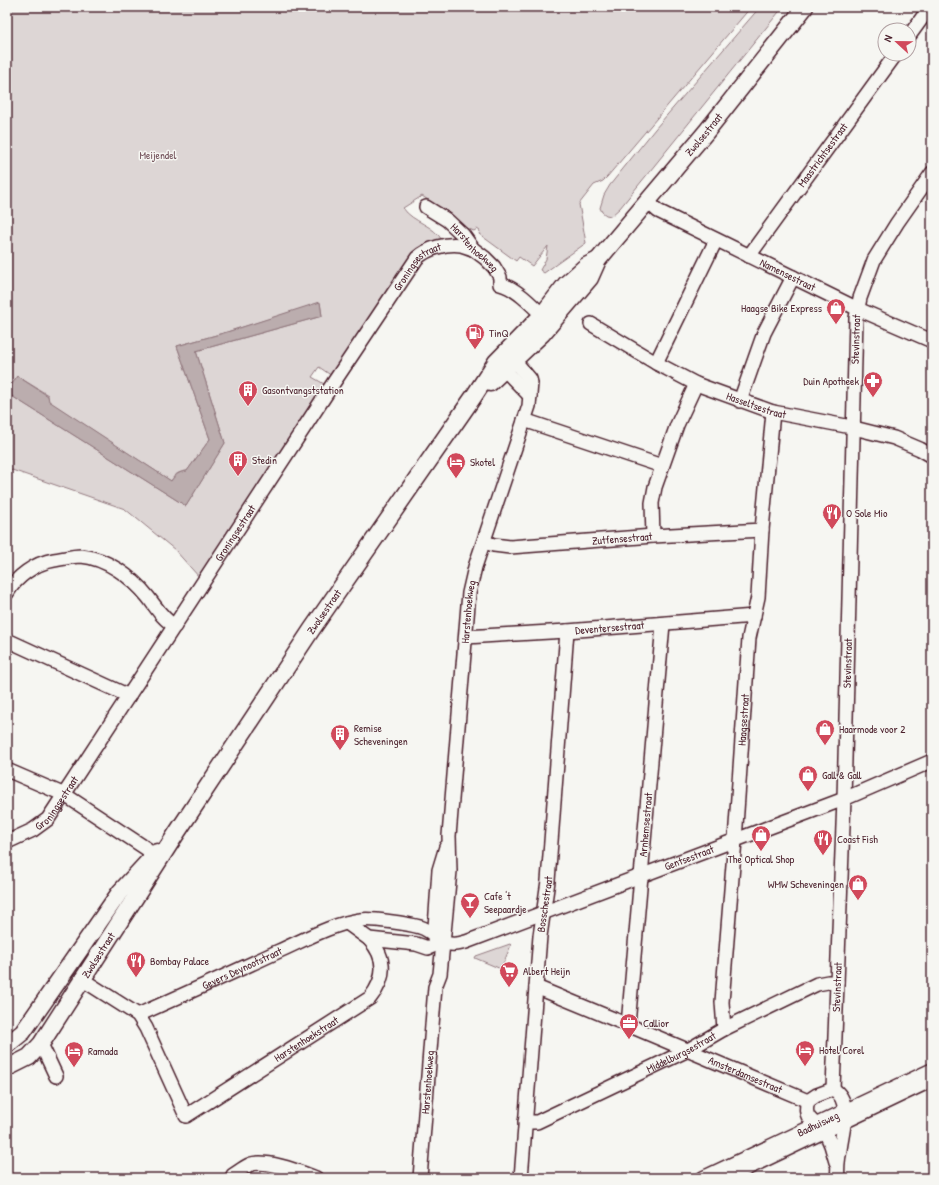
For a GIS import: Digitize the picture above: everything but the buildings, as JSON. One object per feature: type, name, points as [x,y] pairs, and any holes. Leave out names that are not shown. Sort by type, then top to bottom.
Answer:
[{"type":"main road","name":"Zwolsestraat","points":[[7,1068],[29,1057],[40,1044],[83,980],[155,861],[178,831],[338,591],[474,396],[505,361],[546,319],[566,284],[586,266],[598,260],[648,202],[805,7]]},
{"type":"main road","name":"Zwolsestraat","points":[[7,1045],[23,1032],[120,892],[155,861]]},
{"type":"street","points":[[917,25],[930,7]]},
{"type":"street","name":"Maastrichtsestraat","points":[[749,256],[890,62]]},
{"type":"street","name":"Stevinstraat","points":[[833,1089],[844,799],[855,328],[858,309],[874,260],[897,223],[932,173]]},
{"type":"street","name":"Namensestraat","points":[[648,202],[658,211],[716,240],[858,309],[932,341]]},
{"type":"street","name":"Harstenhoekweg","points":[[426,208],[447,220],[463,235],[473,250],[485,258],[494,267],[500,277],[500,284],[507,286],[546,319]]},
{"type":"street","points":[[656,363],[716,240]]},
{"type":"street","name":"Groningsestraat","points":[[7,842],[33,830],[48,819],[65,795],[417,258],[422,254],[440,246],[461,245],[473,250]]},
{"type":"street","points":[[740,401],[764,334],[793,277]]},
{"type":"street","name":"Hasseltsestraat","points":[[591,324],[656,363],[696,384],[773,412],[894,438],[932,456]]},
{"type":"street","name":"Harstenhoekweg","points":[[420,1178],[435,987],[440,974],[437,941],[450,871],[449,836],[469,593],[524,420],[530,396],[505,361]]},
{"type":"street","points":[[653,536],[652,503],[654,487],[677,425],[696,384]]},
{"type":"street","name":"Haagsestraat","points":[[724,1029],[722,1002],[749,638],[758,597],[762,530],[773,412]]},
{"type":"street","points":[[524,420],[662,466]]},
{"type":"street","name":"Zutfensestraat","points":[[484,542],[510,547],[653,536],[762,530]]},
{"type":"street","points":[[7,593],[24,573],[48,561],[80,556],[102,560],[122,573],[145,593],[164,618],[175,626]]},
{"type":"street","name":"Deventersestraat","points":[[466,636],[567,631],[754,616]]},
{"type":"street","name":"Arnhemsestraat","points":[[628,1025],[663,624]]},
{"type":"street","name":"Bosschestraat","points":[[521,1178],[540,936],[548,881],[567,631]]},
{"type":"street","points":[[7,640],[130,696]]},
{"type":"street","name":"Gentsestraat","points":[[369,939],[416,944],[428,948],[437,941],[458,944],[466,942],[844,799],[932,762]]},
{"type":"street","points":[[7,770],[65,795],[147,849],[155,861]]},
{"type":"street","name":"Gevers Deynootstraat","points":[[138,1016],[323,931],[347,923],[370,919],[420,927],[429,931],[437,941]]},
{"type":"street","points":[[347,923],[369,939]]},
{"type":"street","name":"Harstenhoekstraat","points":[[138,1016],[146,1028],[186,1116],[370,998],[380,983],[383,971],[381,957],[376,946],[369,939]]},
{"type":"street","points":[[83,980],[138,1016]]},
{"type":"street","name":"Middelburgsestraat","points":[[526,1122],[537,1122],[688,1050],[724,1029],[818,984],[837,982]]},
{"type":"street","name":"Amsterdamsestraat","points":[[536,987],[808,1101]]},
{"type":"street","points":[[40,1044],[56,1076]]},
{"type":"street","name":"Badhuisweg","points":[[845,1117],[880,1094],[932,1070]]},
{"type":"street","name":"Badhuisweg","points":[[703,1178],[932,1080]]},
{"type":"street","points":[[833,1089],[839,1092],[843,1099],[845,1117],[838,1174],[831,1145],[821,1128],[808,1118],[806,1109],[808,1101],[817,1095],[833,1089]]},
{"type":"street","name":"Badhuisweg","points":[[727,1178],[821,1128]]},
{"type":"street","points":[[232,1177],[250,1164],[267,1163],[316,1178]]},
{"type":"green space","name":"Meijendel","points":[[7,7],[751,7],[607,177],[603,181],[594,185],[579,204],[586,243],[544,273],[540,270],[546,259],[548,246],[532,266],[519,257],[516,261],[479,234],[480,231],[477,229],[474,231],[461,226],[441,208],[422,196],[403,208],[412,217],[434,231],[443,242],[420,250],[332,376],[319,367],[312,377],[326,385],[199,577],[175,550],[125,509],[12,470],[7,474],[7,393],[186,506],[225,443],[196,351],[322,316],[320,303],[177,346],[210,439],[187,471],[177,474],[171,481],[48,401],[48,395],[17,376],[7,392]]},
{"type":"green space","points":[[760,7],[783,7],[620,208],[611,216],[602,212],[600,208],[604,195],[610,185],[655,129]]},
{"type":"green space","points":[[510,944],[511,945],[501,969],[475,958],[476,956]]},
{"type":"shaded area","points":[[320,302],[322,316],[196,351],[225,443],[186,506],[7,393],[17,376],[48,396],[49,401],[171,481],[178,474],[187,471],[210,439],[177,346],[227,332]]},
{"type":"place","name":"Haagse Bike Express","points":[[836,325]]},
{"type":"place","name":"TinQ","points":[[475,350]]},
{"type":"place","name":"Duin Apotheek","points":[[873,398]]},
{"type":"place","name":"Gasontvangststation","points":[[248,407]]},
{"type":"place","name":"Stedin","points":[[238,477]]},
{"type":"place","name":"Skotel","points":[[456,479]]},
{"type":"place","name":"O Sole Mio","points":[[832,530]]},
{"type":"place","name":"Haarmode voor 2","points":[[825,746]]},
{"type":"place","name":"Remise Scheveningen","points":[[340,751]]},
{"type":"place","name":"Gall & Gall","points":[[808,792]]},
{"type":"place","name":"The Optical Shop","points":[[761,852]]},
{"type":"place","name":"Coast Fish","points":[[823,856]]},
{"type":"place","name":"WMW Scheveningen","points":[[858,901]]},
{"type":"place","name":"Cafe 't Seepaardje","points":[[470,919]]},
{"type":"place","name":"Bombay Palace","points":[[136,978]]},
{"type":"place","name":"Albert Heijn","points":[[509,988]]},
{"type":"place","name":"Callior","points":[[629,1040]]},
{"type":"place","name":"Hotel Corel","points":[[805,1067]]},
{"type":"place","name":"Ramada","points":[[74,1068]]}]
